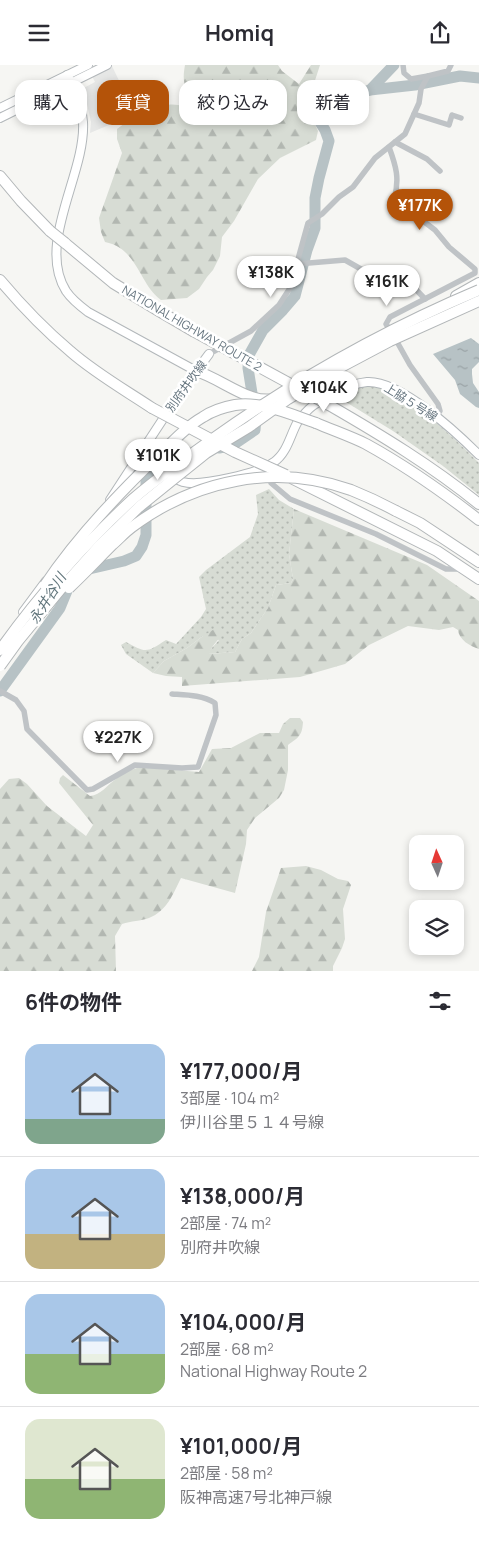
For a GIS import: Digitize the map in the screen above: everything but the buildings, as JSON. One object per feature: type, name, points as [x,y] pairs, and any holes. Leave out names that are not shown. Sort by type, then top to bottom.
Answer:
[{"type":"highway","name":"NATIONAL HIGHWAY ROUTE 2","points":[[0,176],[50,231],[113,283],[193,331],[330,405],[395,443],[456,485],[479,504]]},
{"type":"highway","points":[[0,280],[19,303],[71,352],[152,408],[235,452],[286,475],[437,551],[479,579]]},
{"type":"highway","points":[[196,371],[251,397],[274,399],[479,283]]},
{"type":"highway","points":[[14,638],[58,578],[93,538],[166,471],[244,416],[290,387],[386,333],[479,290]]},
{"type":"highway","points":[[14,638],[99,546],[139,507],[206,453],[341,367],[399,337],[479,301]]},
{"type":"highway","points":[[196,371],[205,378],[250,401],[268,404],[275,403],[355,356],[392,337],[420,325],[479,307]]},
{"type":"highway","points":[[0,666],[14,638],[52,575],[87,529],[136,476],[187,428],[202,417],[218,409],[236,405],[251,405],[274,409],[316,423],[364,443],[430,483],[479,520]]},
{"type":"highway","points":[[0,650],[130,528],[159,508],[184,496],[230,481],[256,478],[298,478],[350,490],[420,523],[479,562]]},
{"type":"street","points":[[0,108],[88,65]]},
{"type":"street","points":[[78,80],[107,65]]},
{"type":"street","points":[[403,65],[404,73],[411,79],[448,71],[451,65]]},
{"type":"street","points":[[67,75],[70,80]]},
{"type":"street","name":"別府井吹線","points":[[0,644],[34,597],[108,503],[140,452],[209,354],[251,331],[279,305],[290,288],[308,223],[322,214],[339,197],[353,187],[375,158],[405,134],[419,103],[421,89],[428,76]]},
{"type":"street","points":[[0,118],[15,111]]},
{"type":"street","points":[[414,114],[449,125],[452,115],[461,118]]},
{"type":"street","points":[[83,125],[80,151],[57,246],[56,261],[58,274],[74,302],[88,312],[196,371]]},
{"type":"street","points":[[396,142],[427,159],[440,171]]},
{"type":"street","points":[[389,147],[396,165],[398,186],[394,199],[435,230],[449,247],[475,269],[475,273],[390,317],[386,324],[392,333]]},
{"type":"street","points":[[298,264],[345,260],[375,277],[399,275],[406,279],[425,299]]},
{"type":"street","points":[[396,340],[410,365],[438,404],[440,411],[436,416]]},
{"type":"street","name":"上脇５号線","points":[[140,452],[155,467],[184,483],[204,483],[254,473],[275,462],[285,449],[297,423],[310,407],[343,389],[366,382],[382,384],[401,393],[436,416],[479,455]]},
{"type":"street","points":[[264,467],[271,483],[290,499],[376,534],[446,569],[464,569]]},
{"type":"street","points":[[2,692],[16,699],[24,711],[27,729],[87,790],[93,789],[135,765],[182,768],[198,767],[216,715],[216,703],[200,696],[172,694]]},
{"type":"shaded area","points":[[112,66],[119,80],[97,80],[97,125],[109,125],[90,133],[91,122],[87,104],[87,86],[95,82],[92,76]]},
{"type":"green space","points":[[185,65],[278,65],[282,71],[297,82],[297,125],[315,125],[318,131],[316,140],[280,158],[258,179],[234,221],[222,237],[220,256],[213,270],[199,289],[187,298],[161,300],[155,295],[126,253],[117,246],[105,242],[101,232],[99,218],[122,153],[117,139],[117,129],[123,125],[169,125],[169,105],[172,105],[179,106],[179,125],[287,125],[287,80],[184,80]]},
{"type":"green space","points":[[311,65],[320,65],[315,80],[302,80]]},
{"type":"green space","points":[[374,386],[402,398],[416,407],[457,441],[479,463],[479,495],[443,466],[393,431],[341,399],[360,387]]},
{"type":"green space","points":[[269,489],[279,500],[294,509],[289,554],[293,579],[291,583],[276,585],[268,608],[251,633],[242,639],[235,652],[208,654],[219,640],[203,636],[164,661],[153,673],[126,654],[121,645],[126,642],[142,650],[150,649],[166,640],[176,644],[201,617],[206,609],[199,577],[250,537],[258,514],[256,495]]},
{"type":"green space","points":[[294,509],[427,565],[479,601],[479,649],[460,637],[458,630],[453,627],[439,630],[408,626],[369,645],[345,664],[300,677],[182,686],[182,677],[153,673],[164,661],[216,628],[221,628],[224,631],[209,654],[235,652],[242,639],[251,633],[268,608],[276,585],[291,583],[293,579],[289,554]]},
{"type":"green space","points":[[290,718],[300,718],[303,722],[299,736],[288,745],[288,770],[284,790],[279,798],[255,818],[247,830],[246,844],[235,893],[181,878],[169,901],[155,915],[122,924],[115,936],[116,971],[0,971],[0,789],[9,779],[19,778],[47,806],[86,836],[93,825],[59,783],[63,775],[90,796],[101,792],[125,773],[141,767],[199,772],[212,749],[231,748],[260,733],[279,733],[283,724]]},
{"type":"green space","points":[[306,866],[348,881],[351,885],[343,909],[345,939],[333,966],[333,971],[252,971],[259,957],[266,912],[281,868]]},
{"type":"water","points":[[471,338],[479,344],[479,362],[472,369],[472,374],[473,383],[479,392],[479,408],[460,394],[455,380],[433,354]]},
{"type":"waterway","points":[[370,90],[394,65]]},
{"type":"waterway","name":"永井谷川","points":[[219,448],[233,445],[255,430],[256,418],[248,368],[249,355],[263,330],[295,296],[315,228],[315,198],[329,141],[325,130],[313,111],[313,102],[370,90],[415,85],[460,76],[479,78]]},
{"type":"waterway","name":"永井谷川","points":[[85,570],[124,561],[136,556],[142,547],[146,535],[146,475],[159,461],[191,455]]},
{"type":"waterway","name":"永井谷川","points":[[0,691],[60,608],[69,586],[74,581]]}]
